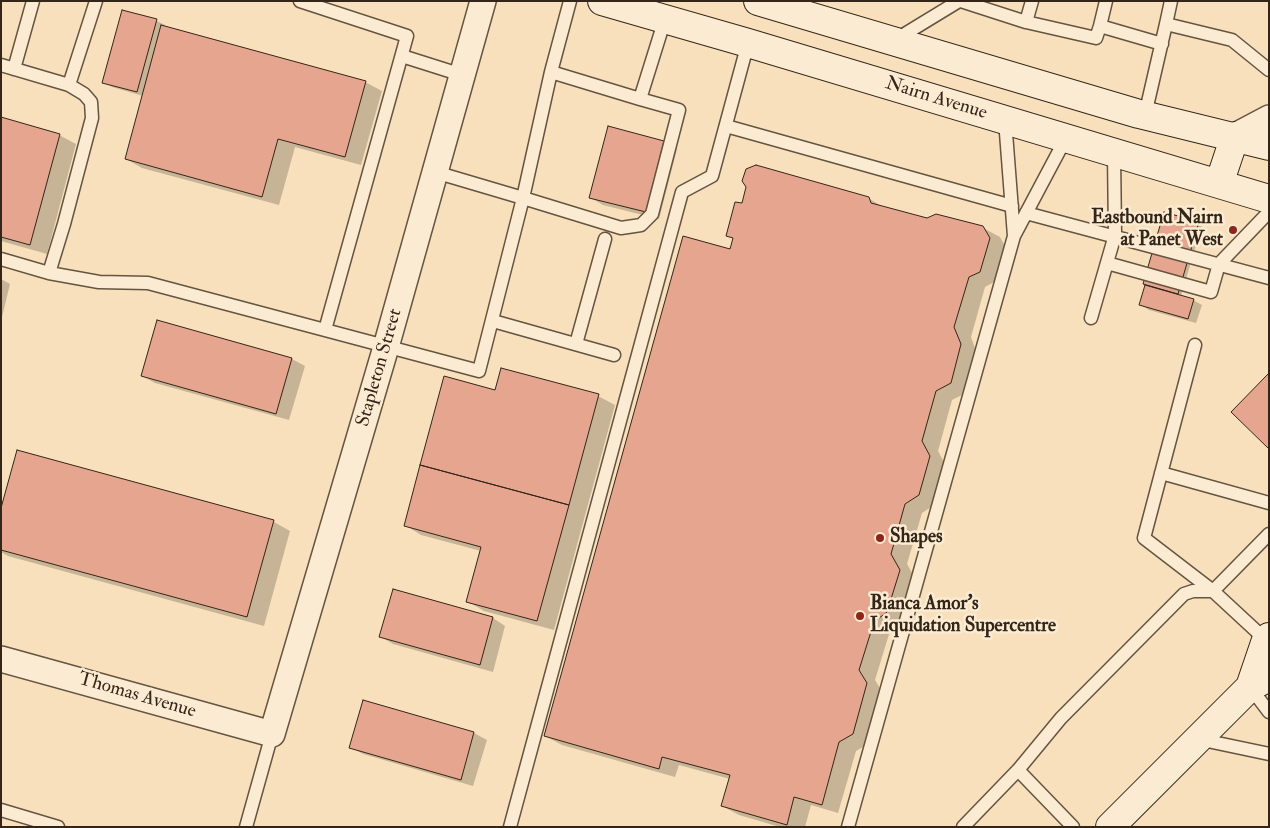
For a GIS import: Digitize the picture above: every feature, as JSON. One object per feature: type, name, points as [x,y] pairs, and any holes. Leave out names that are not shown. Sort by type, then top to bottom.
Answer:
[{"type":"main road","name":"Nairn Avenue","points":[[602,1],[1269,199]]},
{"type":"main road","points":[[748,43],[759,2],[1145,115],[1269,146]]},
{"type":"main road","points":[[1219,184],[1235,136]]},
{"type":"main road","points":[[1110,827],[1198,739],[1259,682],[1268,638]]},
{"type":"street","name":"Stapleton Street","points":[[272,734],[386,347],[482,1]]},
{"type":"street","points":[[1235,136],[1269,118]]},
{"type":"street","name":"Thomas Avenue","points":[[1,659],[272,734]]},
{"type":"lane","points":[[14,69],[32,1]]},
{"type":"lane","points":[[69,85],[96,1]]},
{"type":"lane","points":[[300,1],[408,36],[325,330]]},
{"type":"lane","points":[[1,259],[49,273],[99,282],[148,283],[479,371],[493,321],[551,72],[570,1]]},
{"type":"lane","points":[[892,41],[926,23],[960,1],[1026,22],[1096,38],[1106,1]]},
{"type":"lane","points":[[1026,22],[1032,1]]},
{"type":"lane","points":[[1145,115],[1171,1]]},
{"type":"lane","points":[[640,99],[665,19]]},
{"type":"lane","points":[[1166,24],[1232,40],[1269,70]]},
{"type":"lane","points":[[1100,26],[1162,44]]},
{"type":"lane","points":[[510,827],[682,192],[712,176],[748,43]]},
{"type":"lane","points":[[402,56],[462,75]]},
{"type":"lane","points":[[1,65],[69,85],[84,94],[91,102],[92,118],[49,273]]},
{"type":"lane","points":[[435,172],[621,228],[641,225],[652,214],[679,110],[551,72]]},
{"type":"lane","points":[[1005,120],[1014,236]]},
{"type":"lane","points":[[726,126],[1012,206]]},
{"type":"lane","points":[[848,827],[1014,236],[1066,138]]},
{"type":"lane","points":[[1092,318],[1115,235],[1114,153]]},
{"type":"lane","points":[[1107,263],[1211,292],[1219,264],[1269,212]]},
{"type":"lane","points":[[1026,213],[1115,235],[1269,278]]},
{"type":"lane","points":[[576,344],[605,239]]},
{"type":"lane","points":[[493,321],[614,355]]},
{"type":"lane","points":[[1195,345],[1144,538],[1213,591],[1268,638]]},
{"type":"lane","points":[[1161,473],[1269,502]]},
{"type":"lane","points":[[963,827],[1018,770],[1061,718],[1184,594],[1193,591],[1213,591],[1269,534]]},
{"type":"lane","points":[[1259,682],[1269,712]]},
{"type":"lane","points":[[246,827],[272,734]]},
{"type":"lane","points":[[1198,739],[1269,754]]},
{"type":"lane","points":[[1018,770],[1073,827]]},
{"type":"lane","points":[[1,810],[58,827]]},
{"type":"building","points":[[122,10],[157,19],[137,92],[102,83]]},
{"type":"building","points":[[161,25],[366,81],[345,157],[278,139],[262,197],[125,159]]},
{"type":"building","points":[[1,117],[60,134],[30,245],[1,237]]},
{"type":"building","points":[[608,126],[664,141],[646,212],[589,198]]},
{"type":"building","points":[[756,165],[869,197],[871,203],[927,218],[936,214],[983,226],[990,238],[980,272],[969,277],[954,327],[961,344],[951,383],[936,391],[922,441],[930,456],[919,495],[905,504],[891,554],[900,570],[887,612],[874,622],[859,670],[867,683],[853,734],[839,742],[822,805],[794,797],[787,825],[721,806],[730,775],[662,757],[659,769],[544,736],[683,236],[730,249],[733,238],[726,236],[735,202],[742,203],[746,187],[742,181],[746,169]]},
{"type":"building","points":[[1164,212],[1199,222],[1178,294],[1143,284]]},
{"type":"building","points":[[1145,285],[1194,299],[1188,319],[1139,305]]},
{"type":"building","points":[[157,320],[292,358],[276,414],[141,376]]},
{"type":"building","points":[[501,368],[599,394],[569,505],[420,465],[444,376],[495,390]]},
{"type":"building","points":[[1269,373],[1269,449],[1231,412]]},
{"type":"building","points":[[17,450],[274,520],[247,617],[1,550],[1,508]]},
{"type":"building","points":[[420,465],[569,505],[537,621],[466,602],[481,547],[404,526]]},
{"type":"building","points":[[393,589],[493,617],[480,665],[379,637]]},
{"type":"building","points":[[363,700],[474,732],[461,780],[349,748]]},
{"type":"place","name":"Eastbound Nairn at Panet West","points":[[1233,230]]},
{"type":"place","name":"Shapes","points":[[880,538]]},
{"type":"place","name":"Bianca Amor's Liquidation Supercentre","points":[[860,616]]}]
